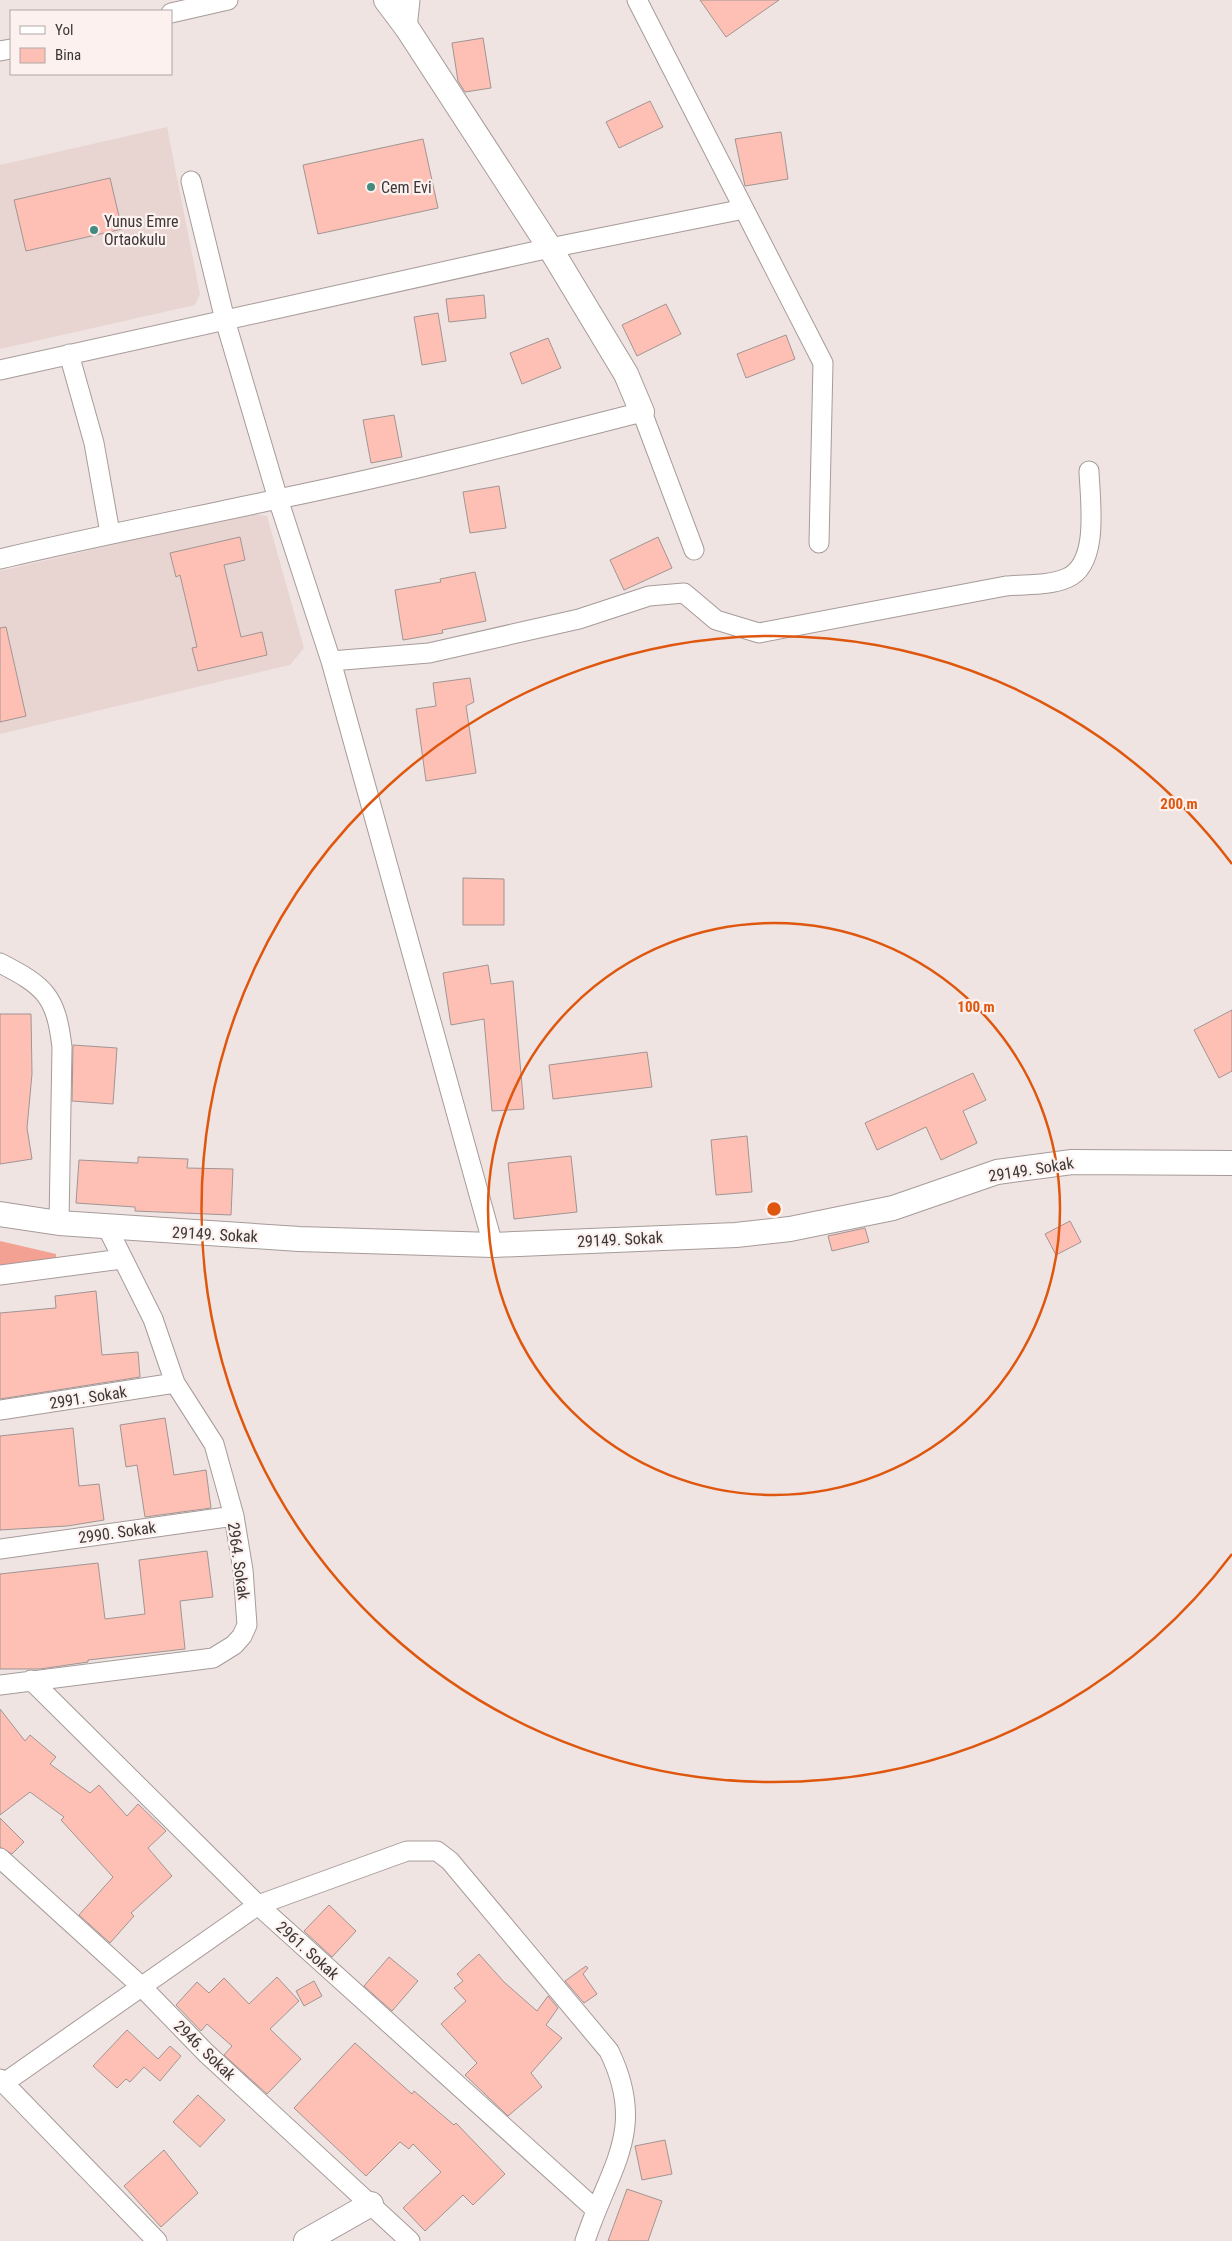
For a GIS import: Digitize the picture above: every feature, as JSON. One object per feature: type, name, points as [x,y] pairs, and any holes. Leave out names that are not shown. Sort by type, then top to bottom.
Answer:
[{"type":"street","points":[[172,13],[228,0]]},
{"type":"street","points":[[386,0],[407,28],[550,248],[626,374],[694,550]]},
{"type":"street","points":[[407,28],[410,0]]},
{"type":"street","points":[[637,0],[823,363],[819,543]]},
{"type":"street","points":[[191,181],[225,320],[278,499],[331,661],[493,1245]]},
{"type":"street","points":[[0,370],[550,248],[744,209]]},
{"type":"street","points":[[69,354],[94,443],[110,533]]},
{"type":"street","points":[[0,559],[110,533],[278,499],[459,458],[642,412]]},
{"type":"street","points":[[331,661],[429,653],[579,619],[649,596],[684,593],[716,620],[759,632],[1006,586],[1047,583],[1068,578],[1084,562],[1092,531],[1089,471]]},
{"type":"street","points":[[0,963],[32,979],[48,997],[59,1021],[62,1047],[59,1223]]},
{"type":"street","name":"29149. Sokak","points":[[0,1214],[59,1223],[107,1227],[299,1239],[493,1245],[767,1232],[855,1217],[893,1208],[997,1172],[1072,1162],[1232,1164]]},
{"type":"street","name":"2964. Sokak","points":[[0,1685],[213,1658],[225,1653],[242,1636],[247,1625],[243,1570],[234,1516],[214,1444],[175,1383],[152,1319],[107,1227]]},
{"type":"street","points":[[0,1275],[122,1259]]},
{"type":"street","name":"2991. Sokak","points":[[0,1410],[175,1383]]},
{"type":"street","name":"2990. Sokak","points":[[0,1548],[234,1516]]},
{"type":"street","name":"2961. Sokak","points":[[31,1680],[258,1905],[595,2209]]},
{"type":"street","points":[[157,2241],[2,2081],[142,1987],[258,1905],[407,1851],[437,1851],[450,1861],[608,2051],[620,2074],[627,2121],[622,2150],[595,2209],[585,2241]]},
{"type":"street","name":"2946. Sokak","points":[[0,1858],[142,1987],[206,2052],[410,2241]]},
{"type":"street","points":[[306,2241],[371,2204]]},
{"type":"shaded area","name":"Yunus Emre Ortaokulu","points":[[167,127],[200,294],[195,305],[0,349],[0,165]]},
{"type":"shaded area","points":[[250,513],[267,516],[304,648],[290,665],[0,734],[0,571]]},
{"type":"shaded area","points":[[0,1241],[56,1254],[56,1260],[0,1267]]},
{"type":"building","points":[[700,0],[779,0],[726,37]]},
{"type":"building","points":[[483,38],[491,88],[465,92],[458,81],[452,43]]},
{"type":"building","points":[[650,101],[663,127],[619,148],[606,122]]},
{"type":"building","points":[[781,132],[788,179],[745,186],[735,139]]},
{"type":"building","name":"Cem Evi","points":[[423,139],[438,208],[318,234],[303,165]]},
{"type":"building","points":[[110,178],[122,229],[26,251],[14,200]]},
{"type":"building","points":[[484,295],[486,318],[449,322],[446,299]]},
{"type":"building","points":[[666,304],[681,334],[637,356],[622,325]]},
{"type":"building","points":[[438,313],[446,361],[422,365],[414,317]]},
{"type":"building","points":[[786,335],[795,359],[746,378],[737,354]]},
{"type":"building","points":[[548,338],[561,368],[522,384],[510,353]]},
{"type":"building","points":[[394,415],[402,457],[371,463],[363,420]]},
{"type":"building","points":[[499,486],[506,528],[470,533],[463,492]]},
{"type":"building","points":[[240,537],[245,560],[224,565],[241,637],[262,632],[267,655],[198,671],[192,648],[197,647],[180,575],[176,577],[170,553]]},
{"type":"building","points":[[658,537],[672,568],[624,590],[610,560]]},
{"type":"building","points":[[475,572],[486,621],[442,630],[443,633],[403,640],[395,590],[441,582],[440,579]]},
{"type":"building","points":[[6,627],[26,716],[0,722],[0,628]]},
{"type":"building","points":[[470,678],[474,702],[466,706],[476,773],[426,781],[416,709],[436,706],[433,683]]},
{"type":"building","points":[[463,878],[504,879],[504,925],[463,925]]},
{"type":"building","points":[[488,965],[491,984],[513,981],[524,1109],[492,1111],[484,1019],[451,1025],[443,973]]},
{"type":"building","points":[[1232,1010],[1232,1071],[1219,1078],[1194,1030]]},
{"type":"building","points":[[0,1014],[31,1014],[32,1074],[27,1128],[32,1159],[0,1164]]},
{"type":"building","points":[[73,1045],[117,1048],[113,1104],[72,1101]]},
{"type":"building","points":[[647,1052],[652,1087],[553,1099],[549,1065]]},
{"type":"building","points":[[973,1073],[986,1100],[963,1111],[977,1143],[941,1160],[926,1127],[877,1150],[865,1123]]},
{"type":"building","points":[[747,1136],[752,1192],[716,1195],[711,1140]]},
{"type":"building","points":[[571,1156],[577,1212],[514,1219],[508,1163]]},
{"type":"building","points":[[138,1157],[188,1159],[187,1168],[233,1169],[231,1215],[135,1211],[135,1207],[76,1203],[79,1160],[138,1163]]},
{"type":"building","points":[[1070,1221],[1081,1242],[1056,1255],[1045,1234]]},
{"type":"building","points":[[865,1228],[869,1242],[832,1251],[828,1236]]},
{"type":"building","points":[[96,1291],[102,1355],[138,1352],[140,1377],[0,1399],[0,1313],[56,1308],[55,1296]]},
{"type":"building","points":[[165,1418],[174,1475],[206,1470],[211,1508],[145,1517],[137,1465],[126,1467],[120,1425]]},
{"type":"building","points":[[73,1428],[79,1486],[99,1484],[104,1520],[67,1526],[0,1530],[0,1436]]},
{"type":"building","points":[[207,1551],[213,1597],[180,1601],[185,1649],[88,1660],[88,1662],[40,1669],[0,1669],[0,1574],[98,1563],[105,1619],[145,1614],[139,1560]]},
{"type":"building","points":[[0,1709],[25,1741],[30,1735],[56,1757],[50,1764],[90,1793],[99,1785],[127,1816],[138,1804],[166,1831],[148,1848],[172,1876],[131,1913],[134,1916],[110,1943],[79,1915],[113,1877],[61,1820],[64,1817],[30,1792],[0,1815]]},
{"type":"building","points":[[0,1818],[24,1842],[12,1854],[0,1847]]},
{"type":"building","points":[[329,1905],[356,1931],[332,1957],[304,1931]]},
{"type":"building","points":[[479,1954],[504,1982],[537,2011],[548,1996],[558,2008],[546,2025],[562,2038],[531,2073],[542,2087],[508,2116],[465,2075],[477,2063],[441,2024],[466,2001],[454,1988],[463,1981],[457,1974]]},
{"type":"building","points":[[389,1957],[418,1981],[392,2011],[364,1986]]},
{"type":"building","points":[[586,1966],[588,1968],[583,1974],[597,1994],[584,2003],[565,1981]]},
{"type":"building","points":[[277,1977],[299,2001],[270,2029],[301,2059],[267,2094],[224,2055],[232,2046],[207,2024],[201,2031],[176,2005],[197,1982],[209,1993],[224,1978],[249,2004]]},
{"type":"building","points":[[314,1981],[322,1996],[304,2006],[296,1991]]},
{"type":"building","points":[[127,2030],[158,2059],[170,2046],[181,2056],[160,2081],[144,2067],[130,2082],[126,2079],[117,2088],[93,2066]]},
{"type":"building","points":[[355,2043],[412,2094],[414,2091],[454,2125],[456,2123],[505,2174],[473,2205],[463,2195],[425,2231],[403,2208],[441,2172],[413,2144],[409,2149],[400,2142],[366,2176],[294,2108]]},
{"type":"building","points":[[198,2095],[225,2120],[200,2147],[173,2122]]},
{"type":"building","points":[[665,2140],[672,2174],[642,2180],[635,2146]]},
{"type":"building","points":[[164,2150],[198,2193],[161,2227],[124,2186]]},
{"type":"building","points":[[627,2189],[662,2201],[648,2241],[608,2241]]},
{"type":"place","name":"Cem Evi","points":[[371,187]]},
{"type":"place","name":"Yunus Emre Ortaokulu","points":[[94,230]]}]
